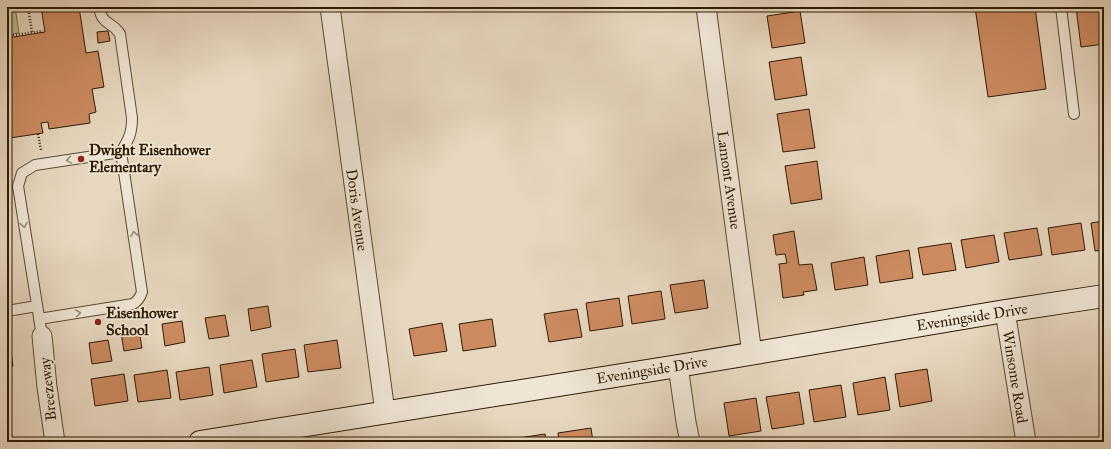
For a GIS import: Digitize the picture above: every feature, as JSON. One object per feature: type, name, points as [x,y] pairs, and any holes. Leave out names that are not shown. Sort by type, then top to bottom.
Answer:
[{"type":"street","name":"Doris Avenue","points":[[330,7],[384,412]]},
{"type":"street","name":"Lamont Avenue","points":[[706,7],[752,354]]},
{"type":"street","name":"Eveningside Drive","points":[[200,442],[1104,296]]},
{"type":"street","name":"Winsome Road","points":[[1005,311],[1026,442]]},
{"type":"street","name":"Breezeway","points":[[41,327],[46,387],[54,442]]},
{"type":"street","points":[[678,366],[690,442]]},
{"type":"lane","points":[[99,7],[102,19],[117,29],[120,34],[132,118],[130,138],[121,152],[142,292],[137,302],[133,304],[41,327],[18,186],[22,173],[35,165],[121,152]]},
{"type":"lane","points":[[1061,7],[1074,114]]},
{"type":"lane","points":[[7,307],[38,306]]},
{"type":"path","points":[[28,7],[32,32]]},
{"type":"path","points":[[7,36],[43,31]]},
{"type":"path","points":[[38,134],[41,153]]},
{"type":"green space","points":[[15,7],[19,33],[7,35],[7,8]]},
{"type":"building","points":[[41,7],[79,7],[86,53],[98,51],[104,87],[92,89],[96,112],[89,114],[90,123],[49,129],[48,122],[41,123],[43,133],[10,138],[7,119],[7,38],[45,32]]},
{"type":"building","points":[[975,7],[1035,7],[1046,89],[988,97]]},
{"type":"building","points":[[1076,7],[1104,7],[1104,44],[1081,47]]},
{"type":"building","points":[[800,11],[805,43],[772,48],[767,16]]},
{"type":"building","points":[[108,31],[110,41],[98,43],[97,32]]},
{"type":"building","points":[[801,57],[807,95],[775,100],[769,62]]},
{"type":"building","points":[[809,109],[815,148],[783,152],[777,114]]},
{"type":"building","points":[[817,161],[822,199],[791,204],[785,166]]},
{"type":"building","points":[[1104,221],[1104,250],[1095,251],[1091,223]]},
{"type":"building","points":[[1081,223],[1085,250],[1052,255],[1048,228]]},
{"type":"building","points":[[1037,228],[1042,255],[1009,260],[1004,233]]},
{"type":"building","points":[[794,231],[799,265],[812,264],[817,290],[803,292],[804,295],[783,298],[779,264],[787,263],[785,254],[776,255],[773,235]]},
{"type":"building","points":[[994,235],[999,262],[966,268],[961,240]]},
{"type":"building","points":[[951,243],[956,270],[923,275],[918,248]]},
{"type":"building","points":[[909,250],[913,278],[880,283],[876,256]]},
{"type":"building","points":[[864,257],[868,285],[835,290],[831,263]]},
{"type":"building","points":[[704,280],[708,308],[675,313],[670,285]]},
{"type":"building","points":[[661,291],[665,319],[632,324],[628,296]]},
{"type":"building","points":[[619,298],[623,326],[590,331],[586,303]]},
{"type":"building","points":[[268,306],[271,327],[251,331],[248,309]]},
{"type":"building","points":[[577,309],[582,337],[549,342],[544,314]]},
{"type":"building","points":[[225,315],[229,336],[209,339],[205,318]]},
{"type":"building","points":[[492,319],[496,346],[463,351],[459,324]]},
{"type":"building","points":[[182,321],[185,342],[165,346],[162,324]]},
{"type":"building","points":[[442,323],[447,351],[414,356],[409,329]]},
{"type":"building","points":[[139,330],[142,348],[124,351],[121,333]]},
{"type":"building","points":[[108,340],[112,361],[92,364],[89,343]]},
{"type":"building","points":[[337,340],[341,368],[308,372],[304,345]]},
{"type":"building","points":[[10,345],[13,366],[7,367],[7,346]]},
{"type":"building","points":[[295,349],[299,377],[266,382],[262,354]]},
{"type":"building","points":[[252,360],[257,387],[224,393],[220,365]]},
{"type":"building","points":[[209,367],[213,395],[180,400],[176,372]]},
{"type":"building","points":[[927,369],[932,401],[900,407],[895,374]]},
{"type":"building","points":[[167,370],[171,398],[138,402],[134,375]]},
{"type":"building","points":[[124,374],[128,401],[95,406],[91,379]]},
{"type":"building","points":[[885,377],[890,410],[858,415],[853,383]]},
{"type":"building","points":[[841,385],[846,417],[814,422],[809,390]]},
{"type":"building","points":[[799,392],[804,424],[772,429],[766,397]]},
{"type":"building","points":[[756,398],[761,431],[729,436],[724,403]]},
{"type":"building","points":[[591,428],[593,442],[559,442],[558,433]]},
{"type":"building","points":[[545,434],[547,442],[513,442],[512,439]]},
{"type":"place","name":"Dwight Eisenhower Elementary","points":[[81,159]]},
{"type":"place","name":"Eisenhower School","points":[[98,322]]}]
